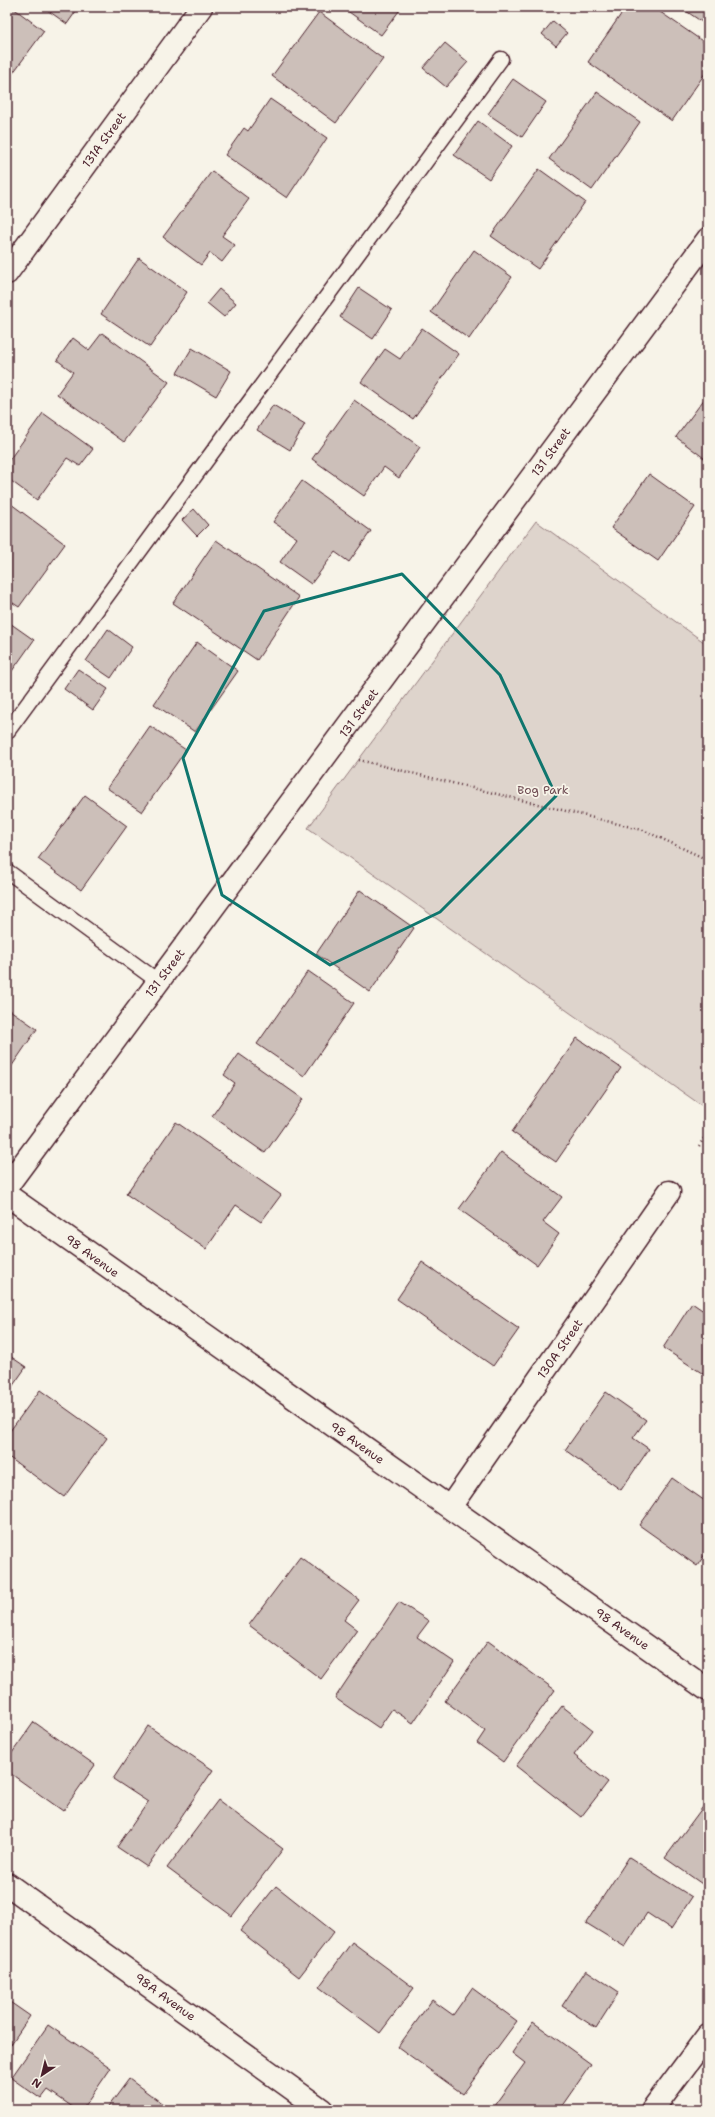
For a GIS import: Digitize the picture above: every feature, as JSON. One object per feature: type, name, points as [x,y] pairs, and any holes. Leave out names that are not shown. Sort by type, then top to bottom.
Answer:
[{"type":"street","name":"131A Street","points":[[7,273],[202,7]]},
{"type":"street","name":"131 Street","points":[[7,1186],[708,239]]},
{"type":"street","name":"130A Street","points":[[450,1506],[669,1192]]},
{"type":"street","name":"98 Avenue","points":[[7,1195],[230,1355],[450,1506],[708,1690]]},
{"type":"street","name":"98A Avenue","points":[[7,1884],[322,2110]]},
{"type":"street","points":[[652,2110],[708,2035]]},
{"type":"lane","points":[[7,732],[501,58]]},
{"type":"lane","points":[[7,872],[159,982]]},
{"type":"path","points":[[355,759],[643,830],[708,860]]},
{"type":"path","points":[[699,1146],[708,1132]]},
{"type":"highlighted area","points":[[402,574],[500,675],[556,796],[440,912],[330,965],[222,895],[183,758],[264,611]]},
{"type":"green space","name":"Bog Park","points":[[536,521],[708,645],[708,1110],[308,828]]},
{"type":"building","points":[[7,7],[12,7],[44,31],[7,81]]},
{"type":"building","points":[[43,7],[79,7],[67,24]]},
{"type":"building","points":[[342,7],[402,7],[381,35]]},
{"type":"building","points":[[626,7],[653,7],[708,45],[708,69],[672,121],[588,62]]},
{"type":"building","points":[[680,7],[708,7],[708,26]]},
{"type":"building","points":[[319,12],[383,59],[336,123],[272,76]]},
{"type":"building","points":[[553,21],[567,33],[556,46],[542,34]]},
{"type":"building","points":[[445,43],[468,62],[446,87],[423,68]]},
{"type":"building","points":[[513,79],[546,102],[522,137],[488,114]]},
{"type":"building","points":[[597,92],[640,122],[592,190],[549,159]]},
{"type":"building","points":[[270,99],[327,138],[287,198],[225,155],[244,128],[248,131]]},
{"type":"building","points":[[478,121],[512,146],[489,179],[454,155]]},
{"type":"building","points":[[539,169],[585,202],[538,269],[491,236]]},
{"type":"building","points":[[212,171],[249,199],[222,236],[235,245],[222,262],[210,253],[201,265],[163,237]]},
{"type":"building","points":[[474,250],[512,277],[469,339],[431,312]]},
{"type":"building","points":[[139,258],[187,292],[150,347],[101,314]]},
{"type":"building","points":[[359,288],[392,310],[373,339],[340,317]]},
{"type":"building","points":[[219,289],[236,303],[224,317],[207,303]]},
{"type":"building","points":[[422,328],[459,354],[413,419],[361,382],[385,349],[400,359]]},
{"type":"building","points":[[102,333],[169,382],[124,442],[57,394],[73,372],[57,360],[73,338],[89,350]]},
{"type":"building","points":[[192,348],[231,371],[216,396],[177,373]]},
{"type":"building","points":[[708,394],[708,461],[676,437]]},
{"type":"building","points":[[354,400],[420,447],[399,478],[384,467],[364,496],[312,459]]},
{"type":"building","points":[[273,405],[305,424],[290,450],[257,430]]},
{"type":"building","points":[[43,413],[93,449],[80,466],[67,458],[37,500],[7,478],[7,463]]},
{"type":"building","points":[[649,474],[695,507],[658,561],[611,528]]},
{"type":"building","points":[[302,481],[371,531],[349,562],[335,552],[311,584],[280,562],[297,538],[273,522]]},
{"type":"building","points":[[7,501],[65,544],[19,607],[7,599]]},
{"type":"building","points":[[194,509],[208,525],[197,536],[182,520]]},
{"type":"building","points":[[216,540],[299,597],[257,660],[173,603]]},
{"type":"building","points":[[7,621],[34,640],[12,671],[7,668]]},
{"type":"building","points":[[108,629],[132,647],[111,678],[86,661]]},
{"type":"building","points":[[197,642],[238,671],[195,732],[154,704]]},
{"type":"building","points":[[78,669],[108,689],[93,710],[64,689]]},
{"type":"building","points":[[150,726],[186,750],[142,812],[107,788]]},
{"type":"building","points":[[85,795],[127,826],[81,890],[38,859]]},
{"type":"building","points":[[360,890],[414,928],[370,992],[316,954]]},
{"type":"building","points":[[308,971],[354,1003],[304,1076],[257,1044]]},
{"type":"building","points":[[7,1008],[37,1029],[7,1073]]},
{"type":"building","points":[[577,1038],[621,1068],[556,1162],[512,1132]]},
{"type":"building","points":[[239,1054],[303,1099],[265,1153],[212,1116],[235,1083],[224,1075]]},
{"type":"building","points":[[176,1122],[281,1195],[261,1222],[236,1205],[206,1249],[126,1194]]},
{"type":"building","points":[[501,1152],[562,1197],[543,1222],[559,1234],[537,1265],[459,1209]]},
{"type":"building","points":[[422,1262],[519,1329],[493,1366],[397,1299]]},
{"type":"building","points":[[692,1303],[708,1314],[708,1377],[663,1348]]},
{"type":"building","points":[[7,1354],[26,1367],[7,1394]]},
{"type":"building","points":[[40,1390],[107,1438],[64,1497],[7,1456],[7,1435]]},
{"type":"building","points":[[606,1392],[646,1420],[633,1438],[649,1449],[621,1490],[565,1450]]},
{"type":"building","points":[[672,1478],[708,1503],[708,1550],[697,1566],[639,1525]]},
{"type":"building","points":[[300,1557],[359,1600],[344,1620],[357,1630],[321,1679],[249,1625]]},
{"type":"building","points":[[399,1602],[429,1621],[417,1637],[454,1662],[413,1723],[392,1709],[379,1728],[335,1698]]},
{"type":"building","points":[[488,1641],[555,1690],[503,1762],[477,1743],[485,1731],[445,1701]]},
{"type":"building","points":[[562,1706],[593,1730],[574,1755],[608,1782],[581,1817],[516,1766]]},
{"type":"building","points":[[34,1722],[95,1765],[63,1811],[7,1771],[7,1760]]},
{"type":"building","points":[[148,1726],[213,1770],[147,1867],[117,1847],[148,1802],[113,1779]]},
{"type":"building","points":[[218,1800],[283,1849],[232,1916],[167,1868]]},
{"type":"building","points":[[708,1800],[708,1882],[705,1886],[665,1858]]},
{"type":"building","points":[[629,1857],[692,1897],[671,1929],[647,1913],[625,1947],[586,1923]]},
{"type":"building","points":[[276,1886],[334,1932],[299,1977],[240,1931]]},
{"type":"building","points":[[352,1942],[414,1988],[380,2033],[319,1987]]},
{"type":"building","points":[[586,1970],[619,1992],[596,2028],[562,2006]]},
{"type":"building","points":[[472,1988],[517,2021],[463,2094],[398,2047],[432,2000],[453,2015]]},
{"type":"building","points":[[7,2000],[30,2016],[7,2050]]},
{"type":"building","points":[[533,2022],[591,2064],[559,2110],[491,2110],[525,2063],[512,2053]]},
{"type":"building","points":[[48,2025],[111,2068],[82,2110],[77,2110],[48,2090],[41,2099],[11,2078]]},
{"type":"building","points":[[129,2079],[171,2110],[106,2110]]}]
